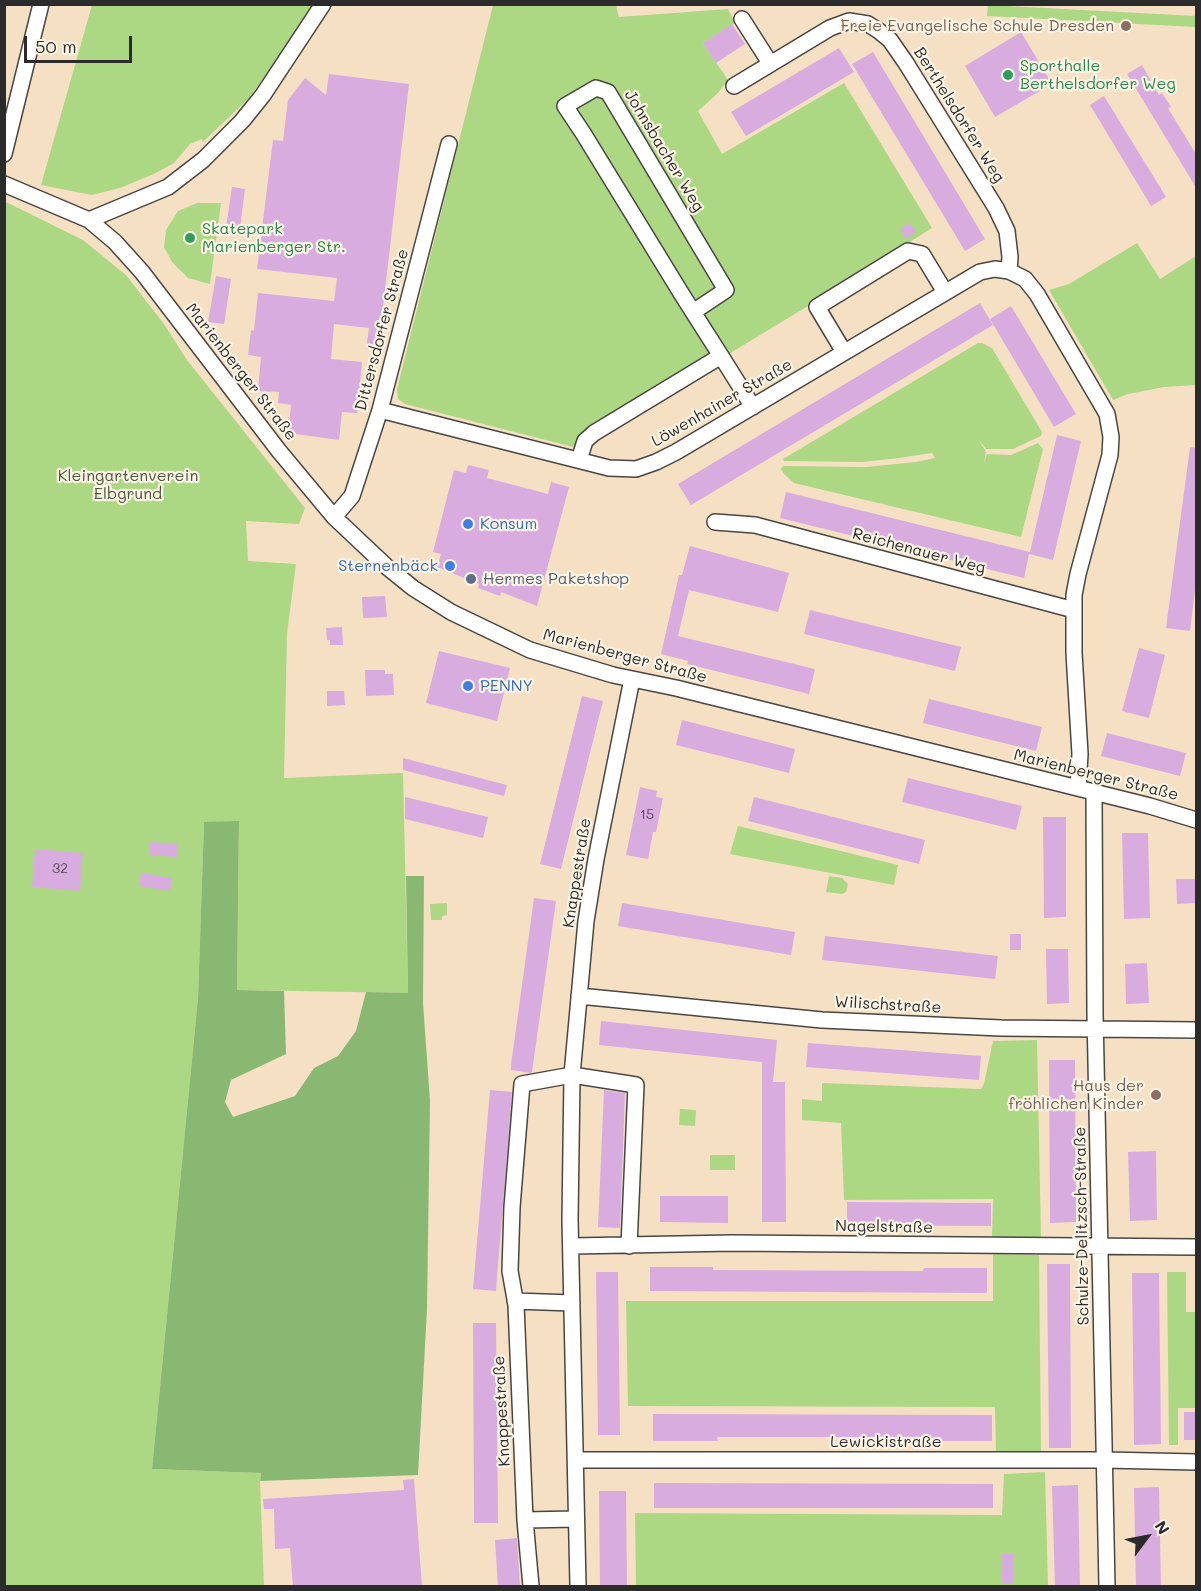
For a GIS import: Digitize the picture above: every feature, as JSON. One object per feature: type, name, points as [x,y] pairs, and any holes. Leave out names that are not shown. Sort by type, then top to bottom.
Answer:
[{"type":"street","points":[[4,154],[41,4]]},
{"type":"street","points":[[89,220],[168,188],[209,154],[242,121],[263,95],[323,4]]},
{"type":"street","points":[[742,19],[770,63]]},
{"type":"street","name":"Berthelsdorfer Weg","points":[[734,86],[830,28],[849,21],[868,24],[879,31],[890,40],[906,63],[996,208],[1007,231],[1009,271]]},
{"type":"street","name":"Johnsbacher Weg","points":[[693,312],[726,290],[608,92],[596,88],[565,106],[693,312],[753,407]]},
{"type":"street","name":"Dittersdorfer Straße","points":[[333,517],[352,496],[380,410],[449,144]]},
{"type":"street","name":"Marienberger Straße","points":[[4,184],[89,220],[115,242],[142,272],[279,451],[333,517],[413,588],[451,612],[530,650],[632,679],[1078,788],[1197,820]]},
{"type":"street","points":[[844,352],[817,307],[908,251],[922,254],[945,292]]},
{"type":"street","name":"Löwenhainer Straße","points":[[380,410],[622,470],[646,466],[676,452],[980,272],[996,269],[1009,271]]},
{"type":"street","points":[[1009,271],[1025,279],[1037,294],[1107,414],[1111,437],[1110,455],[1078,574],[1074,610],[1080,754],[1078,788]]},
{"type":"street","points":[[579,460],[585,441],[594,433],[721,356]]},
{"type":"street","name":"Reichenauer Weg","points":[[715,522],[752,522],[1074,610]]},
{"type":"street","name":"Knappestraße","points":[[578,1587],[570,1220],[572,1075],[586,921],[632,679]]},
{"type":"street","name":"Schulze-Delitzsch-Straße","points":[[1094,792],[1096,1030],[1107,1587]]},
{"type":"street","name":"Wilischstraße","points":[[579,996],[822,1020],[1001,1028],[1197,1030]]},
{"type":"street","name":"Knappestraße","points":[[531,1587],[525,1520],[515,1301],[510,1271],[522,1084],[572,1075],[636,1086],[629,1246]]},
{"type":"street","name":"Nagelstraße","points":[[572,1246],[741,1243],[1197,1247]]},
{"type":"street","points":[[515,1301],[572,1303]]},
{"type":"street","name":"Lewickistraße","points":[[576,1460],[1197,1462]]},
{"type":"street","points":[[525,1520],[576,1519]]},
{"type":"green space","points":[[92,5],[314,5],[287,48],[247,100],[203,142],[202,139],[190,144],[174,163],[154,174],[120,188],[92,195],[41,185]]},
{"type":"green space","points":[[493,5],[616,5],[619,17],[728,9],[735,23],[703,43],[728,80],[718,93],[698,111],[722,154],[844,83],[932,228],[808,306],[573,447],[405,404],[398,399],[397,389]]},
{"type":"green space","points":[[988,5],[1196,16],[1196,27],[987,16]]},
{"type":"green space","name":"Kleingartenverein Elbgrund","points":[[6,202],[83,240],[126,275],[164,324],[187,360],[305,508],[299,524],[246,521],[248,561],[296,564],[287,634],[284,778],[403,773],[408,993],[237,990],[239,822],[204,822],[198,998],[152,1469],[261,1473],[264,1586],[5,1586]]},
{"type":"green space","name":"Skatepark Marienberger Str.","points":[[197,203],[221,203],[210,284],[188,278],[172,262],[164,247],[166,230],[178,211]]},
{"type":"green space","points":[[1137,243],[1160,279],[1196,256],[1196,385],[1164,387],[1128,394],[1113,400],[1049,290],[1069,284]]},
{"type":"green space","points":[[978,343],[992,348],[1042,432],[1041,436],[1013,449],[986,449],[979,440],[986,452],[984,463],[987,454],[1011,455],[1038,443],[1043,449],[1021,537],[794,483],[784,474],[781,469],[783,466],[866,467],[935,458],[932,453],[862,462],[784,461],[783,459]]},
{"type":"green space","points":[[239,821],[237,990],[284,991],[286,1054],[231,1080],[225,1102],[233,1117],[295,1096],[314,1068],[338,1056],[356,1031],[366,992],[408,993],[406,876],[424,876],[423,1003],[430,1101],[427,1309],[418,1475],[260,1481],[261,1473],[152,1469],[198,998],[204,822]]},
{"type":"green space","points":[[738,826],[898,865],[894,885],[730,854]]},
{"type":"green space","points":[[829,876],[842,878],[848,884],[846,892],[842,894],[826,892]]},
{"type":"green space","points":[[447,903],[447,915],[442,916],[442,920],[431,920],[430,904]]},
{"type":"green space","points":[[1037,1040],[1041,1238],[992,1237],[993,1199],[844,1200],[841,1123],[802,1120],[802,1099],[822,1101],[822,1083],[981,1089],[993,1041]]},
{"type":"green space","points":[[680,1109],[696,1110],[695,1126],[679,1125]]},
{"type":"green space","points":[[710,1155],[735,1155],[735,1170],[710,1170]]},
{"type":"green space","points":[[993,1254],[1039,1255],[1041,1453],[996,1454],[995,1407],[628,1406],[626,1301],[993,1301]]},
{"type":"green space","points":[[1167,1272],[1186,1272],[1186,1312],[1196,1312],[1196,1408],[1178,1408],[1178,1445],[1169,1445]]},
{"type":"green space","points":[[1045,1472],[1048,1586],[636,1586],[635,1513],[1002,1515],[1004,1474]]},
{"type":"building","points":[[732,24],[745,44],[716,63],[703,43]]},
{"type":"building","name":"Sporthalle Berthelsdorfer Weg","points":[[1021,32],[1052,84],[995,117],[965,66]]},
{"type":"building","points":[[839,48],[854,72],[746,136],[731,112]]},
{"type":"building","points":[[873,52],[985,239],[965,251],[852,64]]},
{"type":"building","points":[[1142,65],[1159,95],[1162,93],[1171,107],[1168,108],[1197,156],[1197,189],[1127,74]]},
{"type":"building","points":[[329,74],[409,84],[378,350],[366,349],[369,328],[334,324],[331,359],[362,362],[357,413],[342,412],[339,440],[288,433],[291,405],[278,403],[279,392],[258,391],[261,357],[248,355],[251,330],[254,331],[258,293],[334,301],[337,278],[257,269],[273,140],[283,141],[288,100],[305,78],[326,95]]},
{"type":"building","points":[[1104,96],[1166,197],[1151,206],[1090,105]]},
{"type":"building","points":[[232,187],[245,189],[239,236],[225,234]]},
{"type":"building","points":[[910,223],[916,232],[906,239],[900,229]]},
{"type":"building","points":[[216,276],[231,279],[224,324],[208,322]]},
{"type":"building","points":[[980,303],[993,325],[691,505],[678,484]]},
{"type":"building","points":[[1011,306],[1076,414],[1054,427],[990,319]]},
{"type":"building","points":[[1057,435],[1081,441],[1053,560],[1029,554],[1024,578],[780,518],[786,492],[1030,552]]},
{"type":"building","points":[[1190,447],[1197,448],[1197,573],[1190,631],[1166,628]]},
{"type":"building","points":[[468,465],[489,470],[487,478],[548,494],[551,482],[569,487],[537,606],[501,592],[500,596],[478,588],[479,584],[437,567],[441,554],[433,552],[454,470],[466,473]]},
{"type":"building","points":[[690,546],[789,573],[778,612],[689,590],[678,636],[815,669],[809,694],[687,664],[688,661],[661,654],[679,575],[682,575]]},
{"type":"building","points":[[385,596],[387,617],[363,618],[362,597]]},
{"type":"building","points":[[810,610],[961,647],[955,671],[804,634]]},
{"type":"building","points":[[342,627],[343,645],[330,645],[326,628]]},
{"type":"building","points":[[1139,648],[1165,655],[1149,718],[1122,711]]},
{"type":"building","name":"PENNY","points":[[439,651],[510,668],[497,721],[426,703]]},
{"type":"building","points":[[365,670],[385,670],[385,674],[393,674],[394,695],[366,696]]},
{"type":"building","points":[[327,691],[344,691],[345,705],[327,706]]},
{"type":"building","points":[[582,696],[603,701],[561,869],[540,864]]},
{"type":"building","points":[[929,699],[1042,727],[1036,751],[923,723]]},
{"type":"building","points":[[682,720],[795,749],[789,773],[676,745]]},
{"type":"building","points":[[1107,733],[1186,753],[1180,776],[1101,756]]},
{"type":"building","points":[[403,758],[507,785],[504,796],[403,770]]},
{"type":"building","points":[[908,778],[1022,806],[1016,830],[902,802]]},
{"type":"building","points":[[640,787],[657,791],[656,797],[663,798],[648,859],[626,855]]},
{"type":"building","points":[[405,797],[488,817],[483,838],[405,819]]},
{"type":"building","points":[[754,797],[925,840],[919,864],[748,821]]},
{"type":"building","points":[[1043,817],[1066,817],[1066,917],[1044,918]]},
{"type":"building","points":[[1122,833],[1148,833],[1150,918],[1124,919]]},
{"type":"building","points":[[150,842],[178,844],[177,857],[149,855]]},
{"type":"building","points":[[35,849],[83,853],[80,891],[32,887]]},
{"type":"building","points":[[141,873],[172,878],[170,891],[139,886]]},
{"type":"building","points":[[1176,879],[1197,879],[1197,903],[1177,904]]},
{"type":"building","points":[[534,898],[556,901],[532,1072],[530,1073],[511,1070],[511,1065]]},
{"type":"building","points":[[622,903],[795,932],[791,955],[618,926]]},
{"type":"building","points":[[1010,934],[1021,934],[1021,950],[1010,950]]},
{"type":"building","points":[[825,936],[998,956],[995,979],[822,960]]},
{"type":"building","points":[[1046,949],[1068,949],[1069,1003],[1047,1004]]},
{"type":"building","points":[[1147,963],[1149,1003],[1126,1004],[1125,964]]},
{"type":"building","points":[[601,1021],[777,1040],[773,1082],[785,1082],[786,1222],[762,1222],[762,1062],[599,1045]]},
{"type":"building","points":[[808,1043],[981,1056],[979,1080],[806,1067]]},
{"type":"building","points":[[1049,1060],[1075,1060],[1076,1222],[1050,1223]]},
{"type":"building","points":[[490,1090],[512,1092],[496,1291],[473,1289]]},
{"type":"building","points":[[604,1090],[625,1093],[620,1228],[598,1227]]},
{"type":"building","points":[[1156,1151],[1157,1220],[1130,1221],[1128,1152]]},
{"type":"building","points":[[660,1196],[728,1196],[728,1223],[660,1222]]},
{"type":"building","points":[[847,1202],[991,1203],[991,1226],[847,1225]]},
{"type":"building","points":[[1047,1264],[1070,1264],[1071,1448],[1049,1448]]},
{"type":"building","points":[[650,1267],[713,1267],[713,1270],[923,1271],[924,1268],[987,1268],[987,1293],[650,1291]]},
{"type":"building","points":[[596,1272],[618,1272],[620,1435],[598,1435]]},
{"type":"building","points":[[1132,1273],[1159,1273],[1161,1444],[1134,1445]]},
{"type":"building","points":[[473,1323],[496,1323],[498,1523],[474,1523]]},
{"type":"building","points":[[1184,1412],[1197,1412],[1197,1440],[1184,1440]]},
{"type":"building","points":[[653,1414],[992,1415],[992,1441],[927,1441],[927,1437],[717,1437],[718,1441],[653,1441]]},
{"type":"building","points":[[414,1479],[422,1587],[293,1587],[290,1548],[275,1549],[274,1509],[264,1509],[263,1499],[404,1490],[403,1480]]},
{"type":"building","points":[[654,1483],[993,1484],[993,1508],[654,1508]]},
{"type":"building","points":[[1078,1485],[1080,1587],[1055,1587],[1052,1486]]},
{"type":"building","points":[[1159,1487],[1161,1587],[1136,1587],[1134,1488]]},
{"type":"building","points":[[599,1491],[626,1491],[627,1587],[600,1587]]},
{"type":"building","points":[[517,1538],[520,1587],[498,1587],[495,1540]]},
{"type":"building","points":[[1001,1554],[1013,1554],[1014,1584],[1002,1584]]},
{"type":"place","name":"Freie Evangelische Schule Dresden","points":[[1126,26]]},
{"type":"place","name":"Sporthalle Berthelsdorfer Weg","points":[[1008,75]]},
{"type":"place","name":"Skatepark Marienberger Str.","points":[[190,238]]},
{"type":"place","name":"Konsum","points":[[468,524]]},
{"type":"place","name":"Sternenbäck","points":[[450,566]]},
{"type":"place","name":"Hermes Paketshop","points":[[471,579]]},
{"type":"place","name":"PENNY","points":[[468,686]]},
{"type":"place","name":"Haus der fröhlichen Kinder","points":[[1156,1095]]}]
